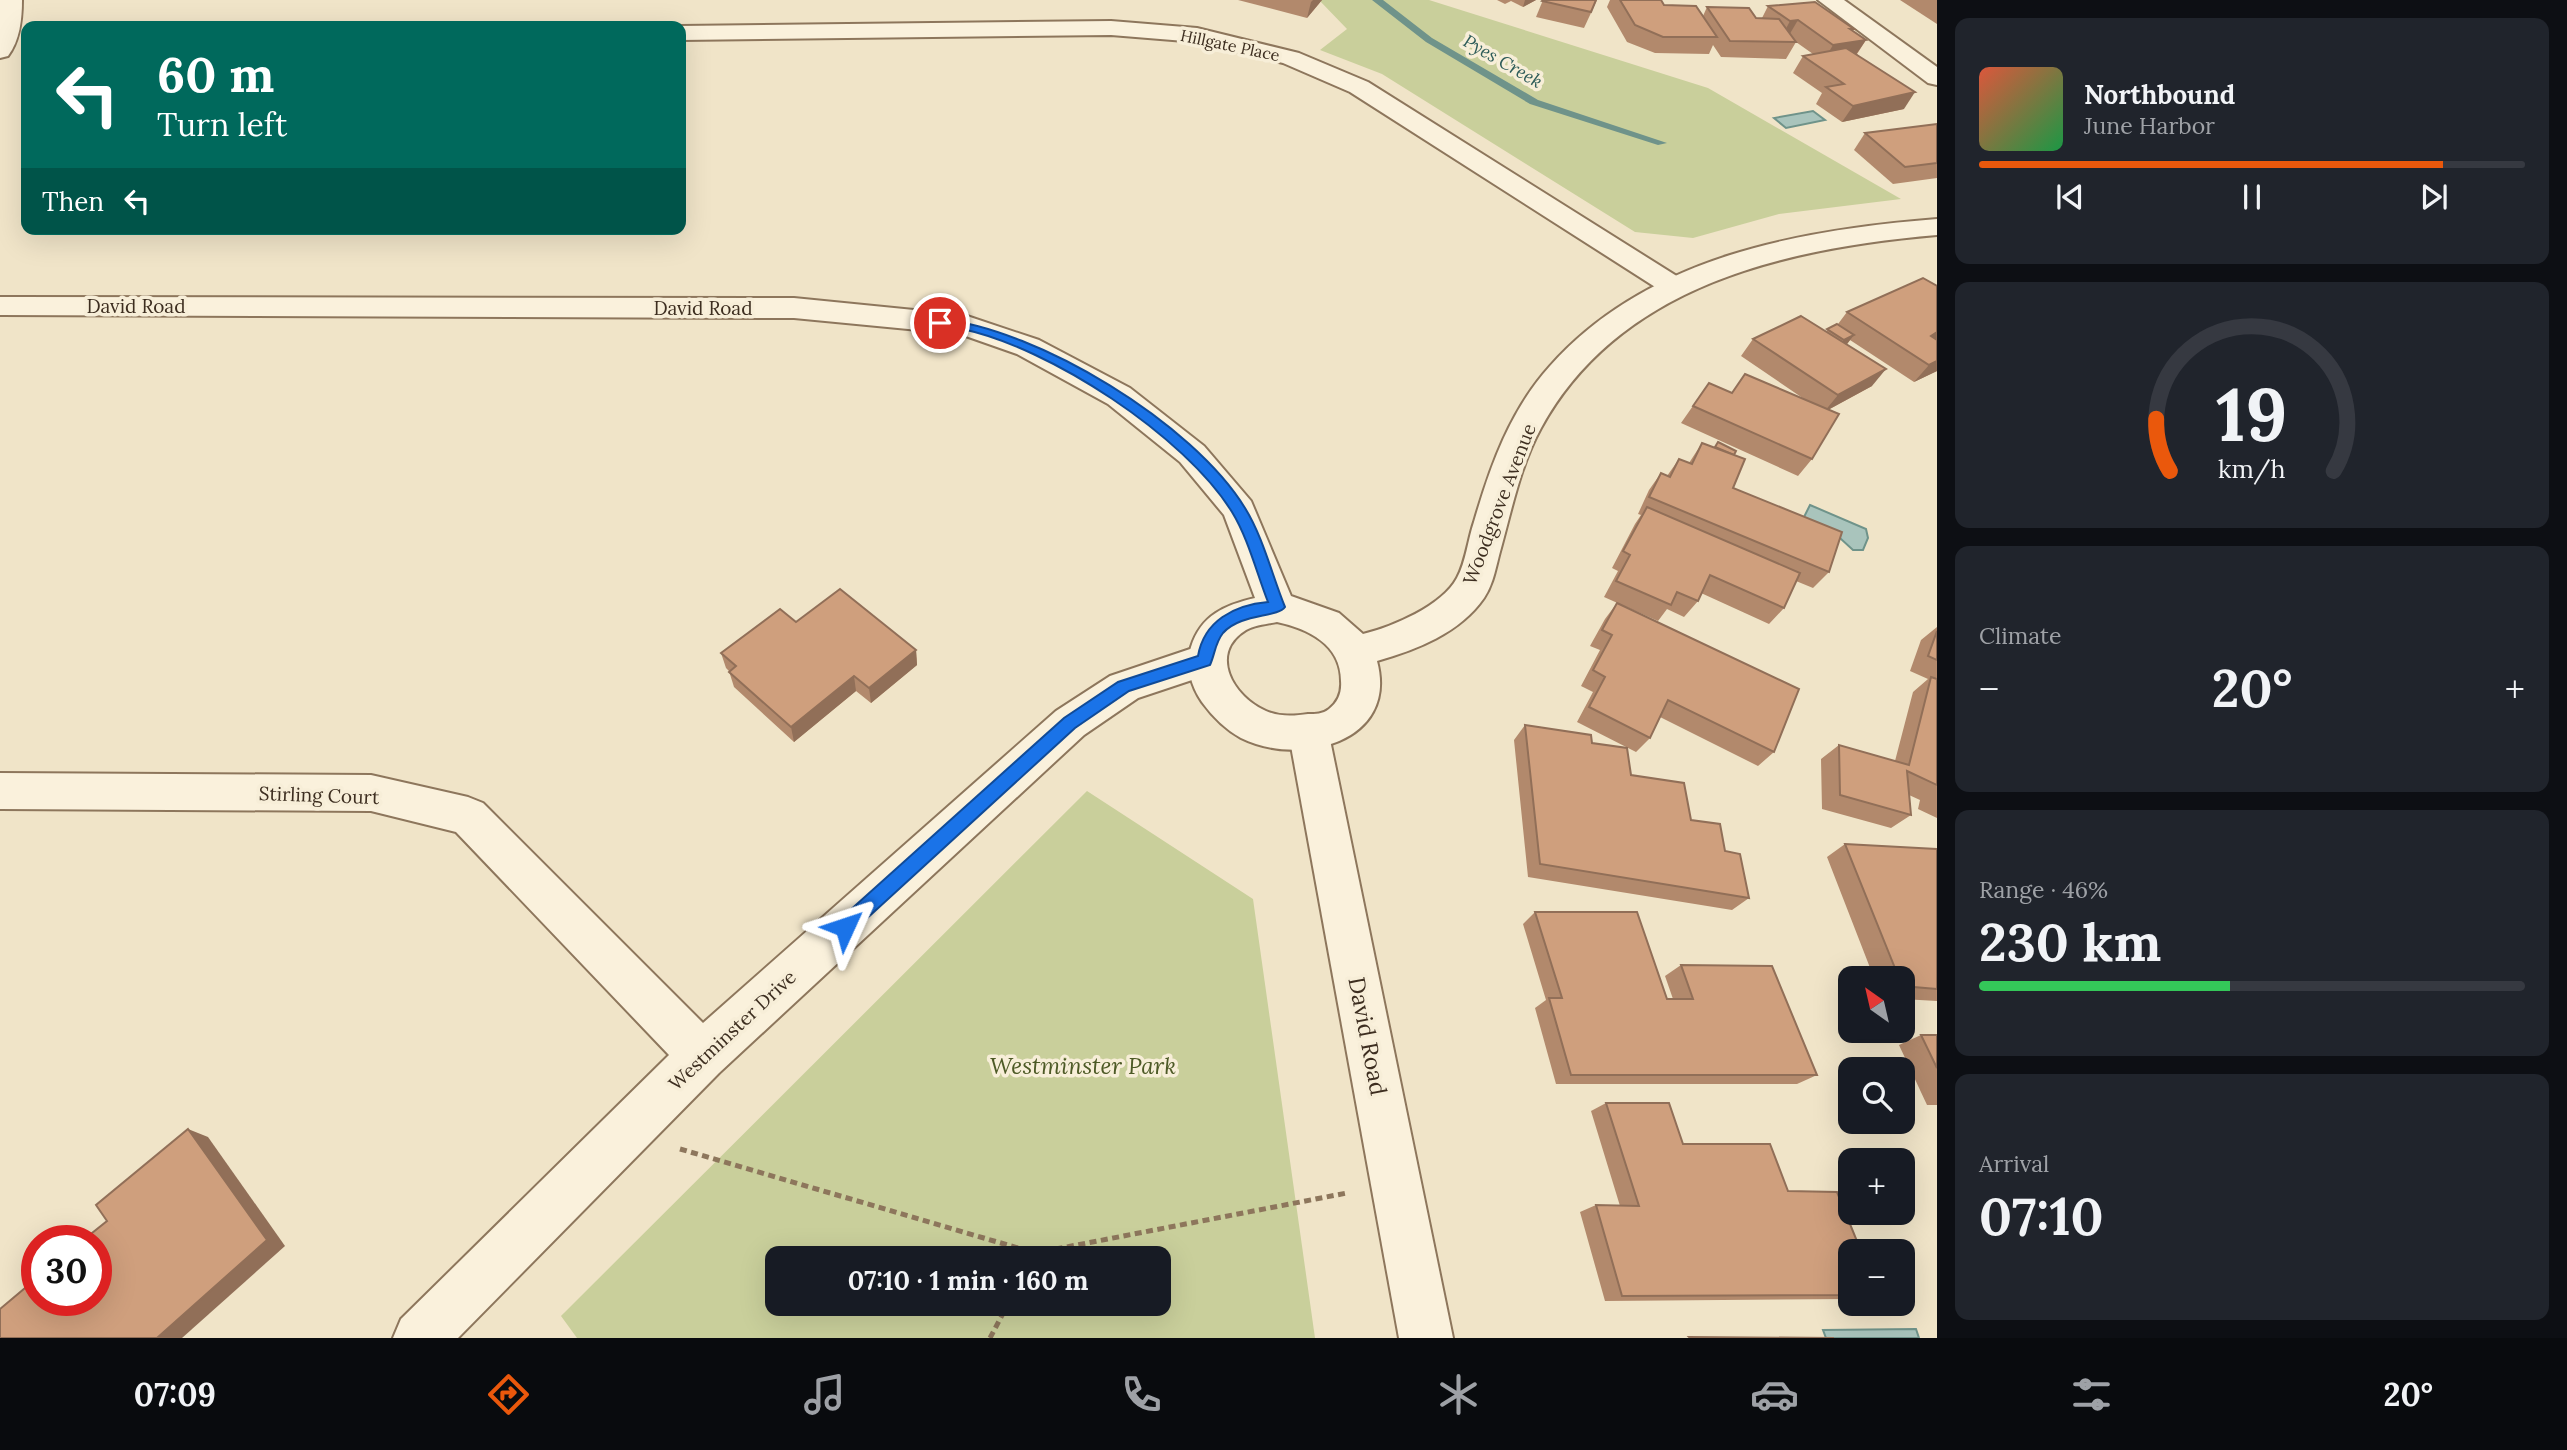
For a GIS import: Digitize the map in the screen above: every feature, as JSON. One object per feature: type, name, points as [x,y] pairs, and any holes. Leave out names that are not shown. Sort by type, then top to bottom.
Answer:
[{"type":"street","points":[[0,51],[10,22],[11,0]]},
{"type":"street","points":[[1829,0],[1937,78]]},
{"type":"street","name":"Hillgate Place","points":[[686,33],[1015,19],[1197,35],[1291,58],[1359,87],[1673,286]]},
{"type":"street","name":"Woodgrove Avenue","points":[[1354,652],[1395,642],[1437,622],[1471,587],[1501,492],[1526,426],[1558,377],[1585,348],[1641,304],[1673,286],[1721,266],[1779,250],[1845,236],[1933,230]]},
{"type":"street","name":"David Road","points":[[0,306],[794,308],[964,325],[1028,347],[1119,396],[1192,454],[1239,510],[1277,607]]},
{"type":"street","points":[[1277,607],[1301,612],[1322,621],[1341,635],[1354,652],[1362,673],[1362,694],[1352,713],[1334,727],[1309,735],[1284,735],[1259,729],[1236,716],[1213,690],[1208,680],[1205,660],[1208,642],[1219,627],[1235,616],[1255,609],[1277,607]]},
{"type":"street","name":"Westminster Drive","points":[[420,1338],[702,1056],[1070,723],[1124,687],[1205,660]]},
{"type":"street","name":"David Road","points":[[1309,735],[1426,1338]]},
{"type":"street","name":"Stirling Court","points":[[0,791],[371,793],[468,817],[702,1056]]},
{"type":"path","points":[[626,1132],[1001,1246]]},
{"type":"path","points":[[1085,1246],[1398,1184]]},
{"type":"path","points":[[990,1338],[1002,1316]]},
{"type":"green space","points":[[1319,0],[1429,0],[1708,88],[1901,199],[1779,214],[1693,238],[1635,232],[1382,74],[1320,50],[1347,29]]},
{"type":"green space","name":"Westminster Park","points":[[1087,791],[1253,899],[1315,1338],[577,1338],[561,1316]]},
{"type":"water","points":[[1813,111],[1825,120],[1786,128],[1774,118]]},
{"type":"water","points":[[1810,505],[1866,529],[1868,538],[1863,550],[1853,550],[1840,538],[1802,521]]},
{"type":"water","points":[[1916,1329],[1919,1338],[1826,1338],[1823,1330]]},
{"type":"building","points":[[1543,0],[1596,0],[1591,12]]},
{"type":"building","points":[[1620,0],[1661,0],[1664,5],[1696,6],[1717,37],[1663,37],[1635,25]]},
{"type":"building","points":[[1815,2],[1866,40],[1833,45],[1798,20],[1790,21],[1768,6]]},
{"type":"building","points":[[1707,7],[1749,8],[1756,18],[1779,19],[1796,42],[1730,41]]},
{"type":"building","points":[[1846,48],[1915,92],[1853,106],[1826,87],[1844,84],[1803,56]]},
{"type":"building","points":[[1937,124],[1937,163],[1905,167],[1865,133]]},
{"type":"building","points":[[1923,278],[1937,286],[1937,332],[1931,336],[1937,340],[1937,361],[1929,365],[1847,312]]},
{"type":"building","points":[[1801,316],[1886,369],[1838,395],[1753,339]]},
{"type":"building","points":[[1837,324],[1854,335],[1844,340],[1827,329]]},
{"type":"building","points":[[1745,374],[1839,414],[1812,459],[1693,406],[1709,383],[1732,393]]},
{"type":"building","points":[[1718,442],[1736,451],[1734,455],[1715,447]]},
{"type":"building","points":[[1702,443],[1745,459],[1733,488],[1842,532],[1829,572],[1649,497],[1661,473],[1670,477],[1679,459],[1692,464]]},
{"type":"building","points":[[1647,507],[1800,573],[1784,608],[1710,575],[1698,601],[1677,592],[1671,605],[1616,581],[1630,555],[1623,551]]},
{"type":"building","points":[[840,589],[916,650],[869,688],[854,676],[791,727],[729,672],[736,666],[721,653],[780,609],[796,622]]},
{"type":"building","points":[[1617,603],[1799,689],[1774,752],[1668,700],[1650,738],[1589,707],[1605,677],[1593,670],[1612,635],[1602,630]]},
{"type":"building","points":[[1937,631],[1937,660],[1928,656]]},
{"type":"building","points":[[1931,677],[1937,679],[1937,785],[1907,771],[1911,815],[1840,795],[1839,745],[1909,765]]},
{"type":"building","points":[[1525,725],[1591,735],[1592,743],[1627,748],[1631,775],[1684,783],[1691,820],[1720,824],[1725,851],[1740,854],[1749,898],[1540,864]]},
{"type":"building","points":[[1845,844],[1937,849],[1937,989],[1915,987],[1915,966],[1894,966]]},
{"type":"building","points":[[1535,912],[1637,912],[1667,999],[1693,999],[1681,965],[1772,966],[1817,1075],[1571,1075],[1549,998],[1562,998]]},
{"type":"building","points":[[1921,1035],[1937,1035],[1937,1068]]},
{"type":"building","points":[[1606,1103],[1669,1103],[1683,1144],[1770,1144],[1788,1191],[1837,1192],[1838,1225],[1850,1225],[1856,1239],[1838,1239],[1838,1295],[1622,1296],[1596,1205],[1639,1206]]},
{"type":"building","points":[[188,1129],[267,1240],[157,1338],[0,1338],[0,1309],[21,1291],[21,1316],[112,1316],[112,1225],[102,1225],[107,1221],[96,1205]]},
{"type":"building","points":[[1689,1337],[1834,1338],[1690,1338]]},
{"type":"waterway","name":"Pyes Creek","points":[[1377,0],[1429,40],[1534,102],[1662,143]]},
{"type":"route","points":[[845,927],[1070,723],[1124,687],[1205,660],[1208,642],[1219,627],[1235,616],[1255,609],[1277,607],[1239,510],[1192,454],[1119,396],[1028,347],[964,325],[940,323]]}]
